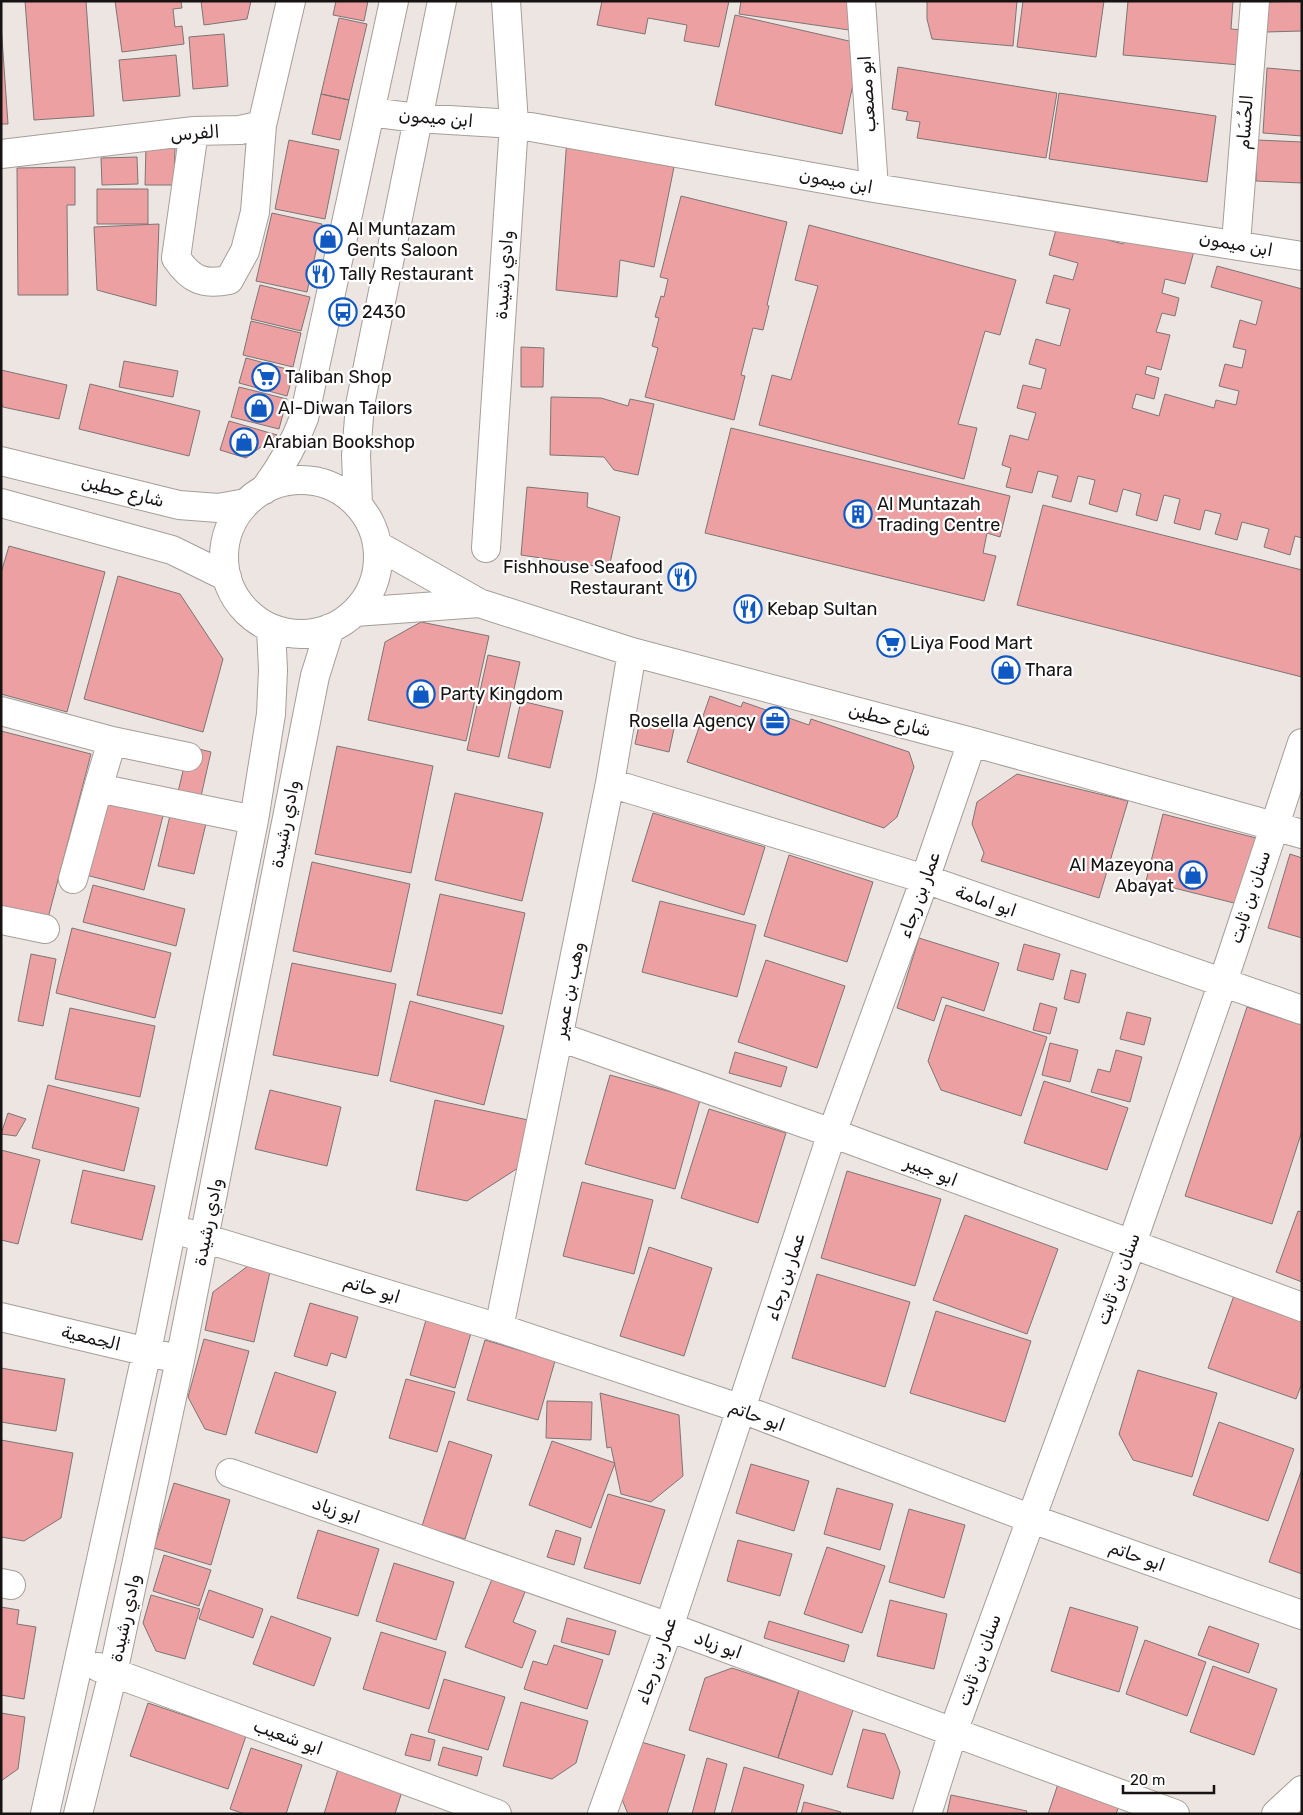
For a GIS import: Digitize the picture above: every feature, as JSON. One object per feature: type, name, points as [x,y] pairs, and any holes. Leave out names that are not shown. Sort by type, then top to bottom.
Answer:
[{"type":"street","points":[[194,131],[176,258],[185,272],[200,280],[212,283],[229,280],[245,251],[255,212],[262,125],[291,1]]},
{"type":"street","points":[[255,497],[283,483],[303,480],[324,483],[342,492],[358,505],[367,517],[377,545],[376,575],[364,601],[354,612],[330,628],[301,634],[271,628],[246,610],[234,595],[227,577],[225,545],[236,515],[255,497],[281,466],[304,418],[394,1]]},
{"type":"street","points":[[358,505],[356,455],[360,405],[442,1]]},
{"type":"street","name":"وادي رشيدة","points":[[486,548],[514,124],[506,1]]},
{"type":"street","name":"ابو مصعب","points":[[861,1],[874,188]]},
{"type":"street","name":"الحُسَام","points":[[1236,243],[1255,1]]},
{"type":"street","name":"ابن ميمون","points":[[370,112],[417,118],[514,124],[874,188],[1236,243],[1302,256]]},
{"type":"street","name":"الفرس","points":[[1,154],[194,131],[240,130],[262,125]]},
{"type":"street","name":"شارع حطين","points":[[1,461],[178,505],[218,508],[255,497]]},
{"type":"street","points":[[1,503],[172,550],[227,577]]},
{"type":"street","name":"شارع حطين","points":[[377,545],[479,603],[632,652],[972,742],[1302,834]]},
{"type":"street","name":"شارع حطين","points":[[354,612],[479,603]]},
{"type":"street","name":"وادي رشيدة","points":[[45,1814],[147,1350],[254,820],[271,714],[273,670],[271,628]]},
{"type":"street","name":"وادي رشيدة","points":[[78,1814],[113,1673],[180,1360],[302,739],[315,676],[330,628]]},
{"type":"street","name":"وهب بن عمير","points":[[499,1328],[560,1037],[610,782],[632,652]]},
{"type":"street","points":[[1,711],[112,741],[188,757]]},
{"type":"street","points":[[73,879],[112,741]]},
{"type":"street","name":"عمار بن رجاء","points":[[602,1814],[669,1627],[832,1133],[925,879],[972,742]]},
{"type":"street","name":"سنان بن ثابت","points":[[927,1814],[953,1732],[1029,1518],[1131,1246],[1223,982],[1302,743]]},
{"type":"street","name":"ابو امامة","points":[[610,782],[925,879],[1302,1010]]},
{"type":"street","points":[[98,788],[254,820]]},
{"type":"street","points":[[1,920],[45,929]]},
{"type":"street","name":"ابو جبير","points":[[560,1037],[832,1133],[1131,1246],[1302,1308]]},
{"type":"street","name":"ابو حاتم","points":[[172,1229],[205,1237],[499,1328],[742,1409],[1029,1518],[1302,1615]]},
{"type":"street","name":"الجمعية","points":[[1,1317],[147,1350],[180,1360]]},
{"type":"street","name":"ابو زياد","points":[[230,1473],[669,1627],[1175,1814]]},
{"type":"street","name":"ابو شعيب","points":[[80,1660],[497,1814]]},
{"type":"street","points":[[1276,1814],[1302,1790]]},
{"type":"building","points":[[25,1],[86,1],[94,116],[34,120]]},
{"type":"building","points":[[115,1],[181,1],[182,8],[173,9],[175,27],[182,26],[184,44],[122,52]]},
{"type":"building","points":[[201,1],[251,1],[247,19],[204,25]]},
{"type":"building","points":[[336,1],[368,1],[364,21],[333,15]]},
{"type":"building","points":[[602,1],[729,1],[719,47],[684,41],[687,25],[648,18],[645,34],[597,25]]},
{"type":"building","points":[[741,1],[854,1],[856,31],[739,14]]},
{"type":"building","points":[[927,1],[1017,1],[1013,46],[932,39],[927,19]]},
{"type":"building","points":[[1023,1],[1104,1],[1096,57],[1017,47]]},
{"type":"building","points":[[1128,1],[1233,1],[1231,29],[1243,30],[1240,65],[1123,55]]},
{"type":"building","points":[[1302,1],[1302,31],[1266,32],[1265,2]]},
{"type":"building","points":[[735,15],[862,44],[842,134],[715,105]]},
{"type":"building","points":[[339,18],[367,24],[349,100],[321,94]]},
{"type":"building","points":[[1,24],[8,124],[1,124]]},
{"type":"building","points":[[224,34],[228,86],[193,89],[189,37]]},
{"type":"building","points":[[176,55],[180,96],[123,101],[119,60]]},
{"type":"building","points":[[898,67],[1057,93],[1046,158],[917,138],[920,122],[906,120],[908,112],[892,109]]},
{"type":"building","points":[[1267,68],[1302,71],[1302,136],[1263,133]]},
{"type":"building","points":[[1059,93],[1216,116],[1207,182],[1049,159]]},
{"type":"building","points":[[321,94],[349,100],[340,140],[312,134]]},
{"type":"building","points":[[567,138],[630,151],[630,159],[674,167],[654,267],[620,260],[617,297],[556,290]]},
{"type":"building","points":[[289,140],[339,150],[325,219],[275,209]]},
{"type":"building","points":[[1257,140],[1302,142],[1302,183],[1256,181]]},
{"type":"building","points":[[146,146],[175,147],[174,185],[145,185]]},
{"type":"building","points":[[137,157],[138,184],[102,185],[101,158]]},
{"type":"building","points":[[75,167],[75,205],[67,205],[68,295],[18,295],[17,168]]},
{"type":"building","points":[[97,189],[148,189],[148,224],[97,224]]},
{"type":"building","points":[[681,196],[787,222],[767,305],[769,306],[763,330],[753,328],[741,375],[745,376],[734,420],[645,397],[658,348],[652,346],[659,318],[655,317],[661,296],[664,297],[668,279],[660,277]]},
{"type":"building","points":[[272,213],[322,224],[307,292],[256,281]]},
{"type":"building","points":[[159,224],[156,306],[97,290],[94,227]]},
{"type":"building","points":[[809,225],[1016,280],[1000,335],[985,331],[958,424],[977,428],[964,479],[759,425],[772,375],[791,380],[818,286],[795,280]]},
{"type":"building","points":[[1057,226],[1123,244],[1127,233],[1194,251],[1185,284],[1165,279],[1162,293],[1179,298],[1175,316],[1162,313],[1156,332],[1170,335],[1161,370],[1147,366],[1145,374],[1159,378],[1154,399],[1136,394],[1132,408],[1159,416],[1165,394],[1214,408],[1216,400],[1236,405],[1239,391],[1219,386],[1225,364],[1242,368],[1246,350],[1233,347],[1240,320],[1256,325],[1262,301],[1211,287],[1217,266],[1302,289],[1302,538],[1295,536],[1290,555],[1264,547],[1269,529],[1242,522],[1237,540],[1215,534],[1221,514],[1205,510],[1200,530],[1174,523],[1180,499],[1164,495],[1157,521],[1136,515],[1141,494],[1123,489],[1117,512],[1089,504],[1095,480],[1078,476],[1071,502],[1052,497],[1058,476],[1038,471],[1032,493],[1006,487],[1011,468],[1002,465],[1010,435],[1028,440],[1036,413],[1017,408],[1023,385],[1041,389],[1046,369],[1029,364],[1036,339],[1060,346],[1070,309],[1046,303],[1054,275],[1073,280],[1078,263],[1049,255]]},
{"type":"building","points":[[260,285],[310,297],[301,331],[251,319]]},
{"type":"building","points":[[251,321],[301,333],[293,367],[243,355]]},
{"type":"building","points":[[521,347],[544,348],[543,387],[521,387]]},
{"type":"building","name":"Taliban Shop","points":[[246,358],[294,371],[287,396],[239,383]]},
{"type":"building","points":[[124,361],[178,371],[173,397],[119,387]]},
{"type":"building","points":[[1,370],[67,385],[59,419],[3,407],[1,403]]},
{"type":"building","points":[[90,384],[200,411],[189,456],[79,429]]},
{"type":"building","name":"Al-Diwan Tailors","points":[[239,387],[287,399],[279,429],[231,417]]},
{"type":"building","points":[[551,397],[601,398],[628,406],[630,399],[654,404],[638,475],[614,470],[604,457],[550,455]]},
{"type":"building","name":"Arabian Bookshop","points":[[229,421],[277,435],[246,458],[220,450]]},
{"type":"building","name":"Al Muntazah Trading Centre","points":[[731,428],[1010,496],[1000,537],[987,533],[983,553],[996,556],[984,601],[705,533]]},
{"type":"building","points":[[527,487],[588,493],[587,507],[620,517],[609,568],[521,555]]},
{"type":"building","name":"Al Muntazah Trading Centre","points":[[1043,505],[1302,570],[1302,677],[1017,605]]},
{"type":"building","points":[[9,546],[105,572],[67,712],[1,694],[1,573]]},
{"type":"building","points":[[118,576],[180,594],[223,659],[203,732],[84,699]]},
{"type":"building","points":[[421,622],[489,636],[466,741],[368,720],[385,642]]},
{"type":"building","points":[[488,655],[520,662],[499,757],[467,750]]},
{"type":"building","points":[[710,696],[741,707],[743,702],[809,725],[811,719],[909,752],[914,767],[897,817],[884,828],[687,762]]},
{"type":"building","points":[[521,701],[563,711],[550,768],[508,758]]},
{"type":"building","points":[[641,716],[675,724],[669,752],[635,744]]},
{"type":"building","points":[[1,731],[91,754],[48,918],[1,906]]},
{"type":"building","points":[[337,746],[433,766],[411,873],[315,854]]},
{"type":"building","points":[[195,748],[211,752],[199,805],[176,800],[184,767]]},
{"type":"building","points":[[1017,774],[1128,801],[1099,898],[981,861],[984,853],[972,824],[977,802]]},
{"type":"building","points":[[455,793],[543,813],[522,901],[435,880]]},
{"type":"building","points":[[105,797],[164,812],[144,890],[86,875]]},
{"type":"building","points":[[172,807],[208,815],[194,874],[158,866]]},
{"type":"building","points":[[653,813],[765,847],[744,915],[632,881]]},
{"type":"building","points":[[1163,814],[1256,838],[1238,904],[1146,881]]},
{"type":"building","points":[[1290,854],[1302,858],[1302,938],[1268,928]]},
{"type":"building","points":[[789,855],[873,882],[847,962],[764,936]]},
{"type":"building","points":[[312,862],[410,884],[391,972],[293,951]]},
{"type":"building","points":[[93,885],[185,909],[176,946],[83,922]]},
{"type":"building","points":[[440,894],[525,913],[502,1014],[417,995]]},
{"type":"building","points":[[660,901],[756,925],[737,997],[642,972]]},
{"type":"building","points":[[72,928],[171,953],[155,1018],[56,993]]},
{"type":"building","points":[[919,938],[999,963],[984,1011],[942,997],[934,1021],[897,1008]]},
{"type":"building","points":[[1024,944],[1060,954],[1053,980],[1017,970]]},
{"type":"building","points":[[31,954],[56,959],[43,1026],[18,1021]]},
{"type":"building","points":[[766,960],[845,986],[817,1068],[738,1042]]},
{"type":"building","points":[[292,963],[396,984],[378,1076],[273,1055]]},
{"type":"building","points":[[1071,970],[1086,974],[1079,1003],[1064,999]]},
{"type":"building","points":[[410,1001],[504,1026],[484,1105],[390,1081]]},
{"type":"building","points":[[1040,1003],[1057,1008],[1050,1034],[1033,1030]]},
{"type":"building","points":[[946,1005],[1047,1037],[1021,1116],[941,1090],[928,1061]]},
{"type":"building","points":[[1247,1007],[1302,1025],[1302,1131],[1272,1224],[1185,1196]]},
{"type":"building","points":[[70,1008],[155,1026],[140,1097],[55,1079]]},
{"type":"building","points":[[1127,1012],[1151,1018],[1144,1045],[1120,1039]]},
{"type":"building","points":[[1050,1043],[1078,1050],[1070,1082],[1042,1075]]},
{"type":"building","points":[[1116,1050],[1142,1057],[1130,1102],[1091,1092],[1098,1069],[1110,1072]]},
{"type":"building","points":[[735,1052],[787,1067],[781,1087],[729,1073]]},
{"type":"building","points":[[610,1075],[700,1100],[675,1189],[585,1164]]},
{"type":"building","points":[[1044,1081],[1128,1108],[1107,1170],[1024,1143]]},
{"type":"building","points":[[48,1085],[139,1108],[124,1171],[32,1148]]},
{"type":"building","points":[[270,1090],[341,1107],[327,1166],[255,1149]]},
{"type":"building","points":[[435,1100],[528,1120],[518,1168],[467,1201],[416,1190]]},
{"type":"building","points":[[709,1109],[786,1133],[758,1223],[681,1198]]},
{"type":"building","points":[[8,1113],[26,1119],[16,1136],[1,1134]]},
{"type":"building","points":[[1,1150],[40,1160],[18,1244],[1,1240]]},
{"type":"building","points":[[83,1170],[155,1186],[142,1240],[71,1223]]},
{"type":"building","points":[[847,1171],[941,1199],[915,1286],[821,1258]]},
{"type":"building","points":[[582,1182],[653,1200],[634,1274],[563,1256]]},
{"type":"building","points":[[1298,1211],[1302,1212],[1302,1282],[1276,1272]]},
{"type":"building","points":[[965,1215],[1058,1249],[1027,1334],[933,1300]]},
{"type":"building","points":[[649,1247],[712,1268],[684,1356],[620,1336]]},
{"type":"building","points":[[248,1266],[270,1272],[254,1342],[205,1330],[213,1292]]},
{"type":"building","points":[[817,1274],[910,1302],[885,1387],[792,1358]]},
{"type":"building","points":[[1236,1290],[1302,1313],[1302,1383],[1296,1399],[1208,1368]]},
{"type":"building","points":[[310,1303],[358,1317],[346,1358],[331,1353],[327,1366],[294,1356]]},
{"type":"building","points":[[936,1311],[1031,1341],[1005,1422],[910,1393]]},
{"type":"building","points":[[426,1320],[471,1333],[455,1388],[410,1375]]},
{"type":"building","points":[[204,1339],[249,1351],[226,1435],[205,1429],[188,1397]]},
{"type":"building","points":[[485,1340],[555,1361],[538,1420],[467,1400]]},
{"type":"building","points":[[1,1368],[65,1379],[56,1431],[1,1422]]},
{"type":"building","points":[[1138,1370],[1217,1393],[1192,1477],[1133,1460],[1119,1434]]},
{"type":"building","points":[[275,1372],[336,1392],[317,1453],[255,1433]]},
{"type":"building","points":[[406,1379],[455,1392],[437,1452],[389,1438]]},
{"type":"building","points":[[600,1393],[679,1415],[683,1476],[651,1502],[621,1494],[611,1447],[607,1448]]},
{"type":"building","points":[[547,1401],[592,1402],[591,1440],[546,1438]]},
{"type":"building","points":[[1219,1422],[1294,1449],[1268,1521],[1193,1495]]},
{"type":"building","points":[[1,1440],[73,1453],[61,1518],[24,1541],[1,1537]]},
{"type":"building","points":[[449,1441],[492,1455],[465,1539],[422,1526]]},
{"type":"building","points":[[552,1441],[615,1463],[591,1528],[529,1505]]},
{"type":"building","points":[[751,1464],[809,1481],[794,1531],[736,1513]]},
{"type":"building","points":[[1302,1469],[1302,1574],[1269,1562]]},
{"type":"building","points":[[174,1483],[230,1500],[211,1565],[154,1548]]},
{"type":"building","points":[[837,1488],[893,1504],[880,1550],[824,1534]]},
{"type":"building","points":[[608,1494],[665,1510],[640,1584],[584,1568]]},
{"type":"building","points":[[909,1509],[965,1525],[944,1598],[889,1582]]},
{"type":"building","points":[[318,1530],[379,1549],[358,1616],[297,1598]]},
{"type":"building","points":[[556,1530],[581,1538],[574,1565],[547,1557]]},
{"type":"building","points":[[738,1540],[792,1554],[780,1596],[727,1581]]},
{"type":"building","points":[[827,1547],[885,1566],[862,1633],[804,1614]]},
{"type":"building","points":[[164,1555],[211,1570],[199,1606],[153,1591]]},
{"type":"building","points":[[394,1563],[454,1582],[436,1640],[376,1621]]},
{"type":"building","points":[[492,1579],[525,1592],[513,1622],[536,1631],[522,1668],[465,1647]]},
{"type":"building","points":[[209,1590],[263,1609],[253,1638],[199,1619]]},
{"type":"building","points":[[151,1595],[200,1609],[185,1659],[156,1651],[143,1623]]},
{"type":"building","points":[[890,1600],[947,1614],[934,1669],[877,1656]]},
{"type":"building","points":[[1,1607],[19,1610],[17,1624],[36,1627],[24,1699],[1,1695]]},
{"type":"building","points":[[1070,1607],[1138,1627],[1119,1692],[1051,1671]]},
{"type":"building","points":[[271,1616],[331,1638],[314,1686],[253,1664]]},
{"type":"building","points":[[567,1618],[616,1631],[609,1655],[561,1642]]},
{"type":"building","points":[[769,1621],[849,1645],[844,1662],[764,1638]]},
{"type":"building","points":[[1209,1626],[1259,1644],[1249,1673],[1198,1655]]},
{"type":"building","points":[[381,1632],[446,1652],[429,1709],[363,1689]]},
{"type":"building","points":[[1145,1640],[1206,1662],[1187,1716],[1126,1694]]},
{"type":"building","points":[[554,1645],[603,1660],[587,1709],[524,1689],[533,1661],[547,1665]]},
{"type":"building","points":[[1213,1666],[1277,1689],[1254,1755],[1190,1732]]},
{"type":"building","points":[[732,1668],[799,1690],[778,1758],[689,1730],[705,1678]]},
{"type":"building","points":[[444,1679],[505,1697],[488,1750],[428,1732]]},
{"type":"building","points":[[799,1690],[854,1707],[832,1775],[778,1758]]},
{"type":"building","points":[[521,1702],[588,1721],[576,1763],[552,1779],[503,1766]]},
{"type":"building","points":[[148,1703],[246,1736],[228,1789],[130,1756]]},
{"type":"building","points":[[1,1713],[25,1717],[18,1769],[1,1781]]},
{"type":"building","points":[[863,1729],[885,1734],[900,1772],[893,1799],[847,1787]]},
{"type":"building","points":[[411,1734],[435,1740],[430,1761],[405,1755]]},
{"type":"building","points":[[638,1741],[685,1755],[667,1814],[628,1814],[621,1797]]},
{"type":"building","points":[[443,1747],[482,1757],[477,1776],[438,1765]]},
{"type":"building","points":[[251,1748],[302,1765],[286,1814],[245,1814],[230,1809]]},
{"type":"building","points":[[707,1758],[727,1764],[714,1814],[692,1814]]},
{"type":"building","points":[[339,1766],[404,1785],[395,1814],[324,1814]]},
{"type":"building","points":[[744,1767],[804,1785],[796,1814],[731,1814]]},
{"type":"building","points":[[1059,1781],[1120,1803],[1116,1814],[1048,1814]]},
{"type":"building","points":[[951,1795],[1027,1811],[1026,1814],[947,1814]]},
{"type":"building","points":[[804,1802],[841,1812],[840,1814],[801,1814]]},
{"type":"place","name":"Al Muntazam Gents Saloon","points":[[328,239]]},
{"type":"place","name":"Tally Restaurant","points":[[320,274]]},
{"type":"place","name":"2430","points":[[343,312]]},
{"type":"place","name":"Taliban Shop","points":[[266,377]]},
{"type":"place","name":"Al-Diwan Tailors","points":[[259,408]]},
{"type":"place","name":"Arabian Bookshop","points":[[244,442]]},
{"type":"place","name":"Al Muntazah Trading Centre","points":[[858,514]]},
{"type":"place","name":"Fishhouse Seafood Restaurant","points":[[682,577]]},
{"type":"place","name":"Kebap Sultan","points":[[748,609]]},
{"type":"place","name":"Liya Food Mart","points":[[891,643]]},
{"type":"place","name":"Thara","points":[[1006,670]]},
{"type":"place","name":"Party Kingdom","points":[[421,694]]},
{"type":"place","name":"Rosella Agency","points":[[775,721]]},
{"type":"place","name":"Al Mazeyona Abayat","points":[[1193,875]]}]
